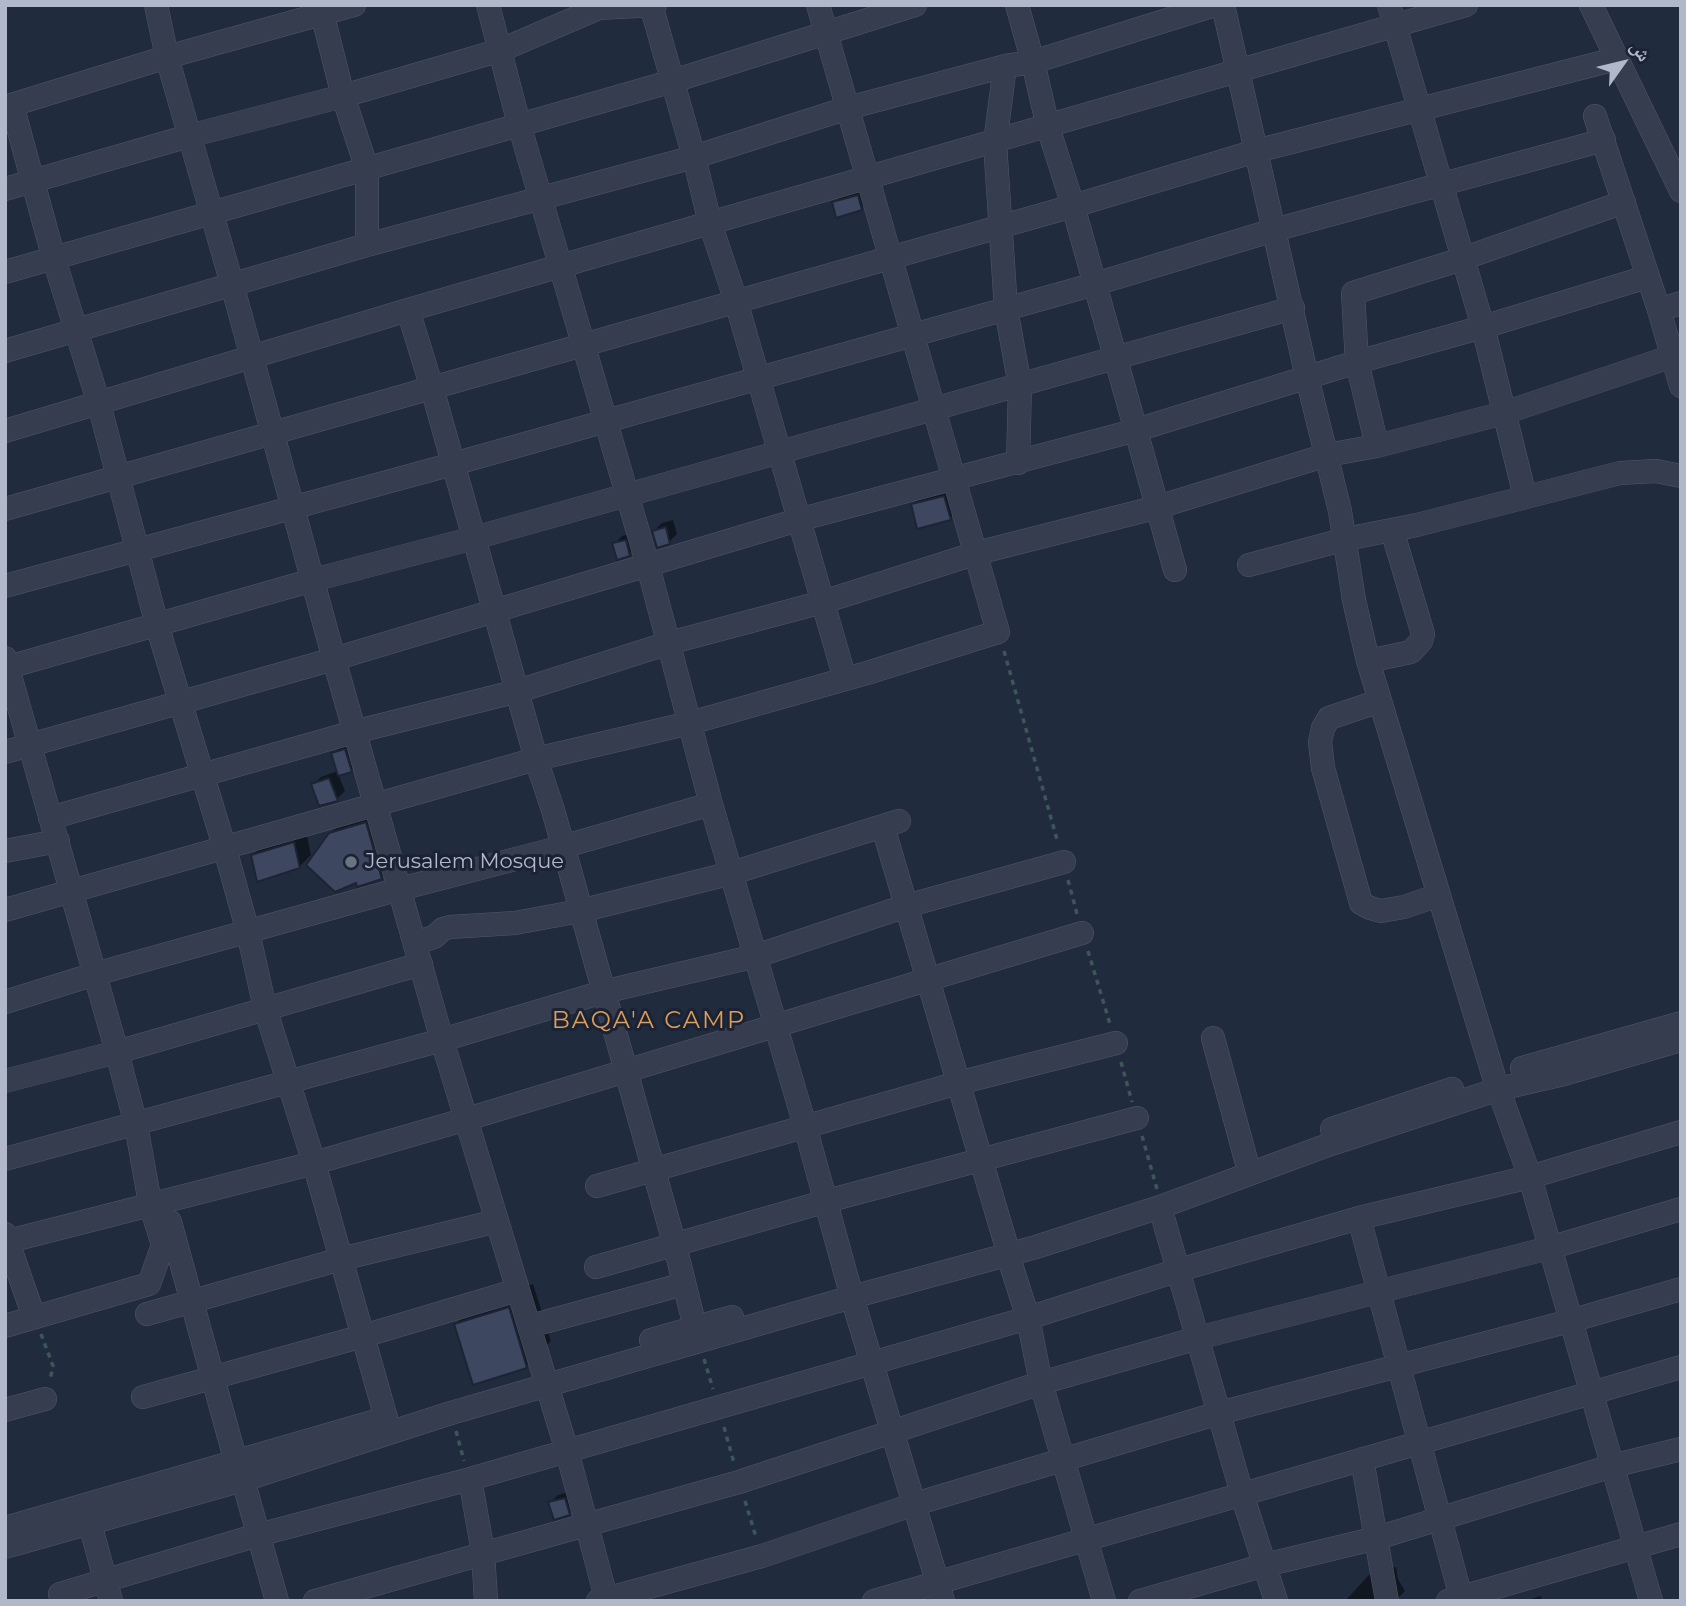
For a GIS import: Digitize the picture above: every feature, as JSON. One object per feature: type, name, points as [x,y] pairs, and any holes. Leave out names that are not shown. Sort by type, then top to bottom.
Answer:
[{"type":"street","points":[[156,5],[167,57],[213,214],[354,732],[442,1040],[530,1326],[566,1451],[604,1600],[762,1556],[1063,1458],[1219,1413],[1570,1321],[1681,1289]]},
{"type":"street","points":[[354,5],[321,10],[9,106],[34,180],[54,259],[99,404],[157,625],[248,932],[265,1008],[314,1163],[386,1418]]},
{"type":"street","points":[[488,5],[540,198],[670,643],[711,804],[806,1126],[850,1290],[874,1362],[940,1592]]},
{"type":"street","points":[[5,910],[376,806],[536,758],[690,723],[998,632],[818,5]]},
{"type":"street","points":[[5,272],[673,81],[915,5]]},
{"type":"street","points":[[1017,5],[1048,127],[1073,206],[1175,570]]},
{"type":"street","points":[[5,351],[367,245],[694,157],[848,108],[1005,66],[1033,62],[1214,5]]},
{"type":"street","points":[[1223,5],[1345,534],[1354,600],[1368,661],[1496,1083],[1530,1177],[1651,1601]]},
{"type":"street","points":[[5,431],[408,310],[1048,127],[1236,70],[1391,16],[1466,5]]},
{"type":"street","points":[[1591,5],[1681,191]]},
{"type":"street","points":[[1604,5],[1681,165]]},
{"type":"street","points":[[5,189],[501,50],[599,8],[652,6],[710,223],[736,301],[845,679]]},
{"type":"street","points":[[321,10],[343,96],[367,169],[367,245]]},
{"type":"street","points":[[1391,16],[1483,327],[1522,484]]},
{"type":"street","points":[[5,509],[1073,206],[1256,151],[1616,59]]},
{"type":"street","points":[[1005,66],[995,142],[1006,309],[1020,386],[1018,463]]},
{"type":"street","points":[[1595,116],[1647,277],[1670,306],[1673,356],[1681,386]]},
{"type":"street","points":[[5,586],[453,464],[1095,284],[1275,230],[1604,141]]},
{"type":"street","points":[[1377,446],[1357,362],[1353,293],[1462,259],[1624,202]]},
{"type":"street","points":[[5,752],[495,612],[798,520],[1137,430],[1647,277]]},
{"type":"street","points":[[276,1601],[192,1300],[157,1201],[72,890],[6,665],[474,538],[1293,308]]},
{"type":"street","points":[[408,310],[654,1170],[695,1327]]},
{"type":"street","points":[[50,818],[354,732],[518,691],[670,643],[823,602],[977,553],[1158,507],[1326,455],[1377,446],[1504,413],[1673,356]]},
{"type":"street","points":[[1249,565],[1400,518],[1616,460],[1644,456],[1681,460]]},
{"type":"street","points":[[1345,534],[1392,530],[1620,472],[1656,471],[1681,476]]},
{"type":"street","points":[[1368,661],[1411,652],[1421,641],[1423,634],[1392,530]]},
{"type":"street","points":[[1380,701],[1329,718],[1323,728],[1320,742],[1323,768],[1361,903],[1381,911],[1404,907],[1439,895]]},
{"type":"street","points":[[5,1002],[95,974],[711,804]]},
{"type":"street","points":[[5,1082],[265,1008],[418,954],[443,929],[515,923],[580,911],[732,873],[891,824],[906,906],[1028,1318],[1041,1383],[1104,1601]]},
{"type":"street","points":[[5,852],[58,841]]},
{"type":"street","points":[[5,1159],[442,1040],[603,992],[756,956],[906,906],[1064,862]]},
{"type":"street","points":[[34,1317],[6,1239],[314,1163],[1082,933]]},
{"type":"street","points":[[1213,1038],[1246,1160]]},
{"type":"street","points":[[1159,1199],[1246,1160],[1364,1117],[1679,1041]]},
{"type":"street","points":[[597,1186],[958,1083],[1115,1043]]},
{"type":"street","points":[[5,1547],[90,1524],[386,1418],[544,1380],[850,1290],[1006,1248],[1389,1127],[1496,1083]]},
{"type":"street","points":[[596,1267],[827,1201],[1137,1118]]},
{"type":"street","points":[[60,1594],[108,1590],[258,1535],[470,1479],[1028,1318],[1179,1270],[1359,1218],[1530,1177],[1681,1132]]},
{"type":"street","points":[[1159,1199],[1242,1494],[1276,1601]]},
{"type":"street","points":[[5,1326],[149,1284],[163,1245],[157,1201]]},
{"type":"street","points":[[315,1601],[739,1482],[1041,1383],[1198,1338],[1549,1248],[1681,1209]]},
{"type":"street","points":[[1359,1218],[1440,1519],[1457,1600],[1681,1534]]},
{"type":"street","points":[[147,1314],[341,1259],[497,1221]]},
{"type":"street","points":[[530,1326],[684,1284]]},
{"type":"street","points":[[143,1398],[518,1290]]},
{"type":"street","points":[[5,1528],[239,1471],[451,1413],[695,1327],[850,1290]]},
{"type":"street","points":[[874,1601],[940,1592],[1087,1539],[1681,1367]]},
{"type":"street","points":[[5,1410],[45,1399]]},
{"type":"street","points":[[1140,1601],[1265,1565],[1377,1538],[1612,1466],[1681,1448]]},
{"type":"street","points":[[1362,1459],[1387,1601]]},
{"type":"street","points":[[470,1479],[483,1552],[486,1601]]},
{"type":"street","points":[[90,1524],[108,1590]]},
{"type":"path","points":[[998,632],[1159,1199]]},
{"type":"path","points":[[34,1317],[53,1366],[45,1399]]},
{"type":"path","points":[[451,1413],[470,1479]]},
{"type":"building","points":[[858,195],[862,210],[836,218],[832,202]]},
{"type":"building","points":[[944,496],[951,520],[917,529],[911,504]]},
{"type":"building","points":[[666,527],[670,544],[657,548],[652,531]]},
{"type":"building","points":[[626,540],[630,556],[617,560],[612,543]]},
{"type":"building","points":[[345,749],[352,772],[338,776],[331,753]]},
{"type":"building","points":[[329,778],[338,801],[319,806],[311,784]]},
{"type":"building","name":"Jerusalem Mosque","points":[[366,822],[382,879],[357,887],[356,883],[335,892],[306,865],[329,833]]},
{"type":"building","points":[[294,842],[300,868],[257,882],[251,855]]},
{"type":"building","points":[[509,1307],[527,1368],[473,1385],[454,1324]]},
{"type":"building","points":[[565,1498],[570,1515],[554,1520],[548,1502]]},
{"type":"place","name":"Jerusalem Mosque","points":[[351,862]]},
{"type":"district","name":"BAQA'A CAMP","points":[[649,1021]]}]
